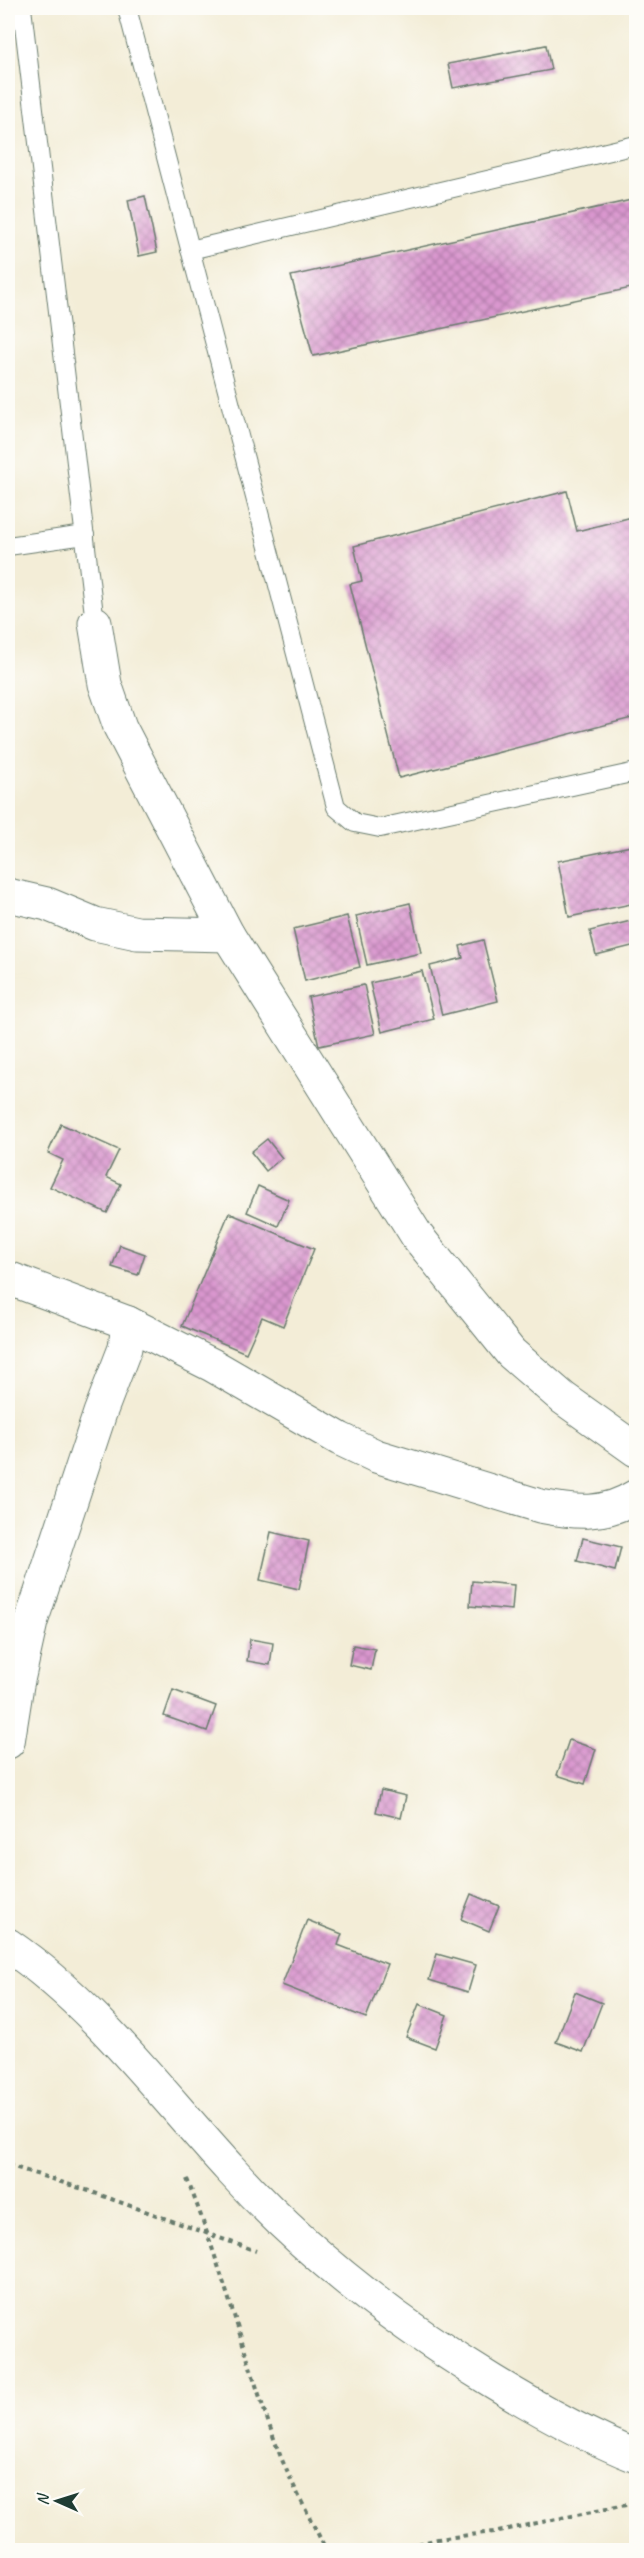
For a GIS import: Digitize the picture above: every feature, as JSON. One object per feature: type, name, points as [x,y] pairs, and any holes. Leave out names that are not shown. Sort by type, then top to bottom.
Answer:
[{"type":"street","points":[[95,623],[105,684],[120,727],[228,935],[417,1236],[511,1353],[563,1398],[636,1450]]},
{"type":"street","points":[[8,895],[47,904],[95,924],[137,933],[228,935]]},
{"type":"street","points":[[8,1278],[128,1323],[212,1365],[340,1439],[376,1456],[540,1506],[565,1511],[593,1512],[619,1507],[636,1496]]},
{"type":"street","points":[[8,1742],[16,1685],[31,1622],[100,1413],[125,1348],[128,1323]]},
{"type":"street","points":[[8,1945],[37,1965],[103,2025],[231,2171],[277,2218],[344,2278],[420,2336],[483,2375],[561,2420],[636,2456]]},
{"type":"lane","points":[[22,8],[95,623]]},
{"type":"lane","points":[[126,8],[336,807],[355,823],[380,828],[636,772]]},
{"type":"lane","points":[[190,250],[636,146]]},
{"type":"lane","points":[[8,546],[85,535]]},
{"type":"path","points":[[8,2165],[261,2253]]},
{"type":"path","points":[[186,2176],[208,2234],[279,2450],[326,2550]]},
{"type":"path","points":[[392,2550],[438,2539],[493,2532],[636,2503]]},
{"type":"building","points":[[546,45],[551,70],[453,88],[448,64]]},
{"type":"building","points":[[145,196],[157,252],[139,256],[128,200]]},
{"type":"building","points":[[636,199],[636,287],[313,356],[291,276]]},
{"type":"building","points":[[567,491],[577,531],[636,516],[636,717],[399,778],[350,584],[362,581],[354,546]]},
{"type":"building","points":[[636,845],[636,903],[569,917],[558,861]]},
{"type":"building","points":[[410,903],[421,953],[367,965],[356,916]]},
{"type":"building","points":[[347,916],[360,967],[305,981],[293,929]]},
{"type":"building","points":[[635,920],[636,945],[596,955],[590,931]]},
{"type":"building","points":[[483,940],[498,1001],[442,1015],[430,966],[463,958],[460,946]]},
{"type":"building","points":[[422,971],[434,1019],[382,1032],[370,983]]},
{"type":"building","points":[[364,985],[375,1034],[319,1046],[308,997]]},
{"type":"building","points":[[61,1124],[119,1150],[106,1177],[121,1184],[107,1213],[50,1187],[63,1160],[48,1153]]},
{"type":"building","points":[[267,1139],[282,1158],[266,1171],[251,1152]]},
{"type":"building","points":[[258,1186],[289,1200],[278,1226],[247,1212]]},
{"type":"building","points":[[229,1213],[314,1249],[283,1326],[262,1317],[246,1353],[182,1326]]},
{"type":"building","points":[[120,1245],[145,1254],[138,1275],[112,1267]]},
{"type":"building","points":[[271,1532],[309,1541],[299,1589],[260,1580]]},
{"type":"building","points":[[583,1538],[621,1547],[615,1571],[577,1561]]},
{"type":"building","points":[[472,1581],[514,1585],[512,1610],[470,1606]]},
{"type":"building","points":[[250,1639],[273,1643],[270,1665],[247,1661]]},
{"type":"building","points":[[353,1645],[375,1649],[371,1670],[349,1665]]},
{"type":"building","points":[[173,1690],[216,1706],[207,1731],[164,1716]]},
{"type":"building","points":[[569,1740],[596,1749],[585,1784],[557,1775]]},
{"type":"building","points":[[381,1790],[406,1796],[401,1818],[376,1812]]},
{"type":"building","points":[[471,1894],[499,1906],[489,1931],[461,1919]]},
{"type":"building","points":[[307,1920],[342,1934],[338,1945],[387,1964],[366,2018],[282,1985]]},
{"type":"building","points":[[437,1954],[476,1965],[468,1992],[429,1980]]},
{"type":"building","points":[[575,1992],[602,2003],[583,2052],[556,2042]]},
{"type":"building","points":[[419,2004],[447,2015],[435,2048],[406,2037]]}]
